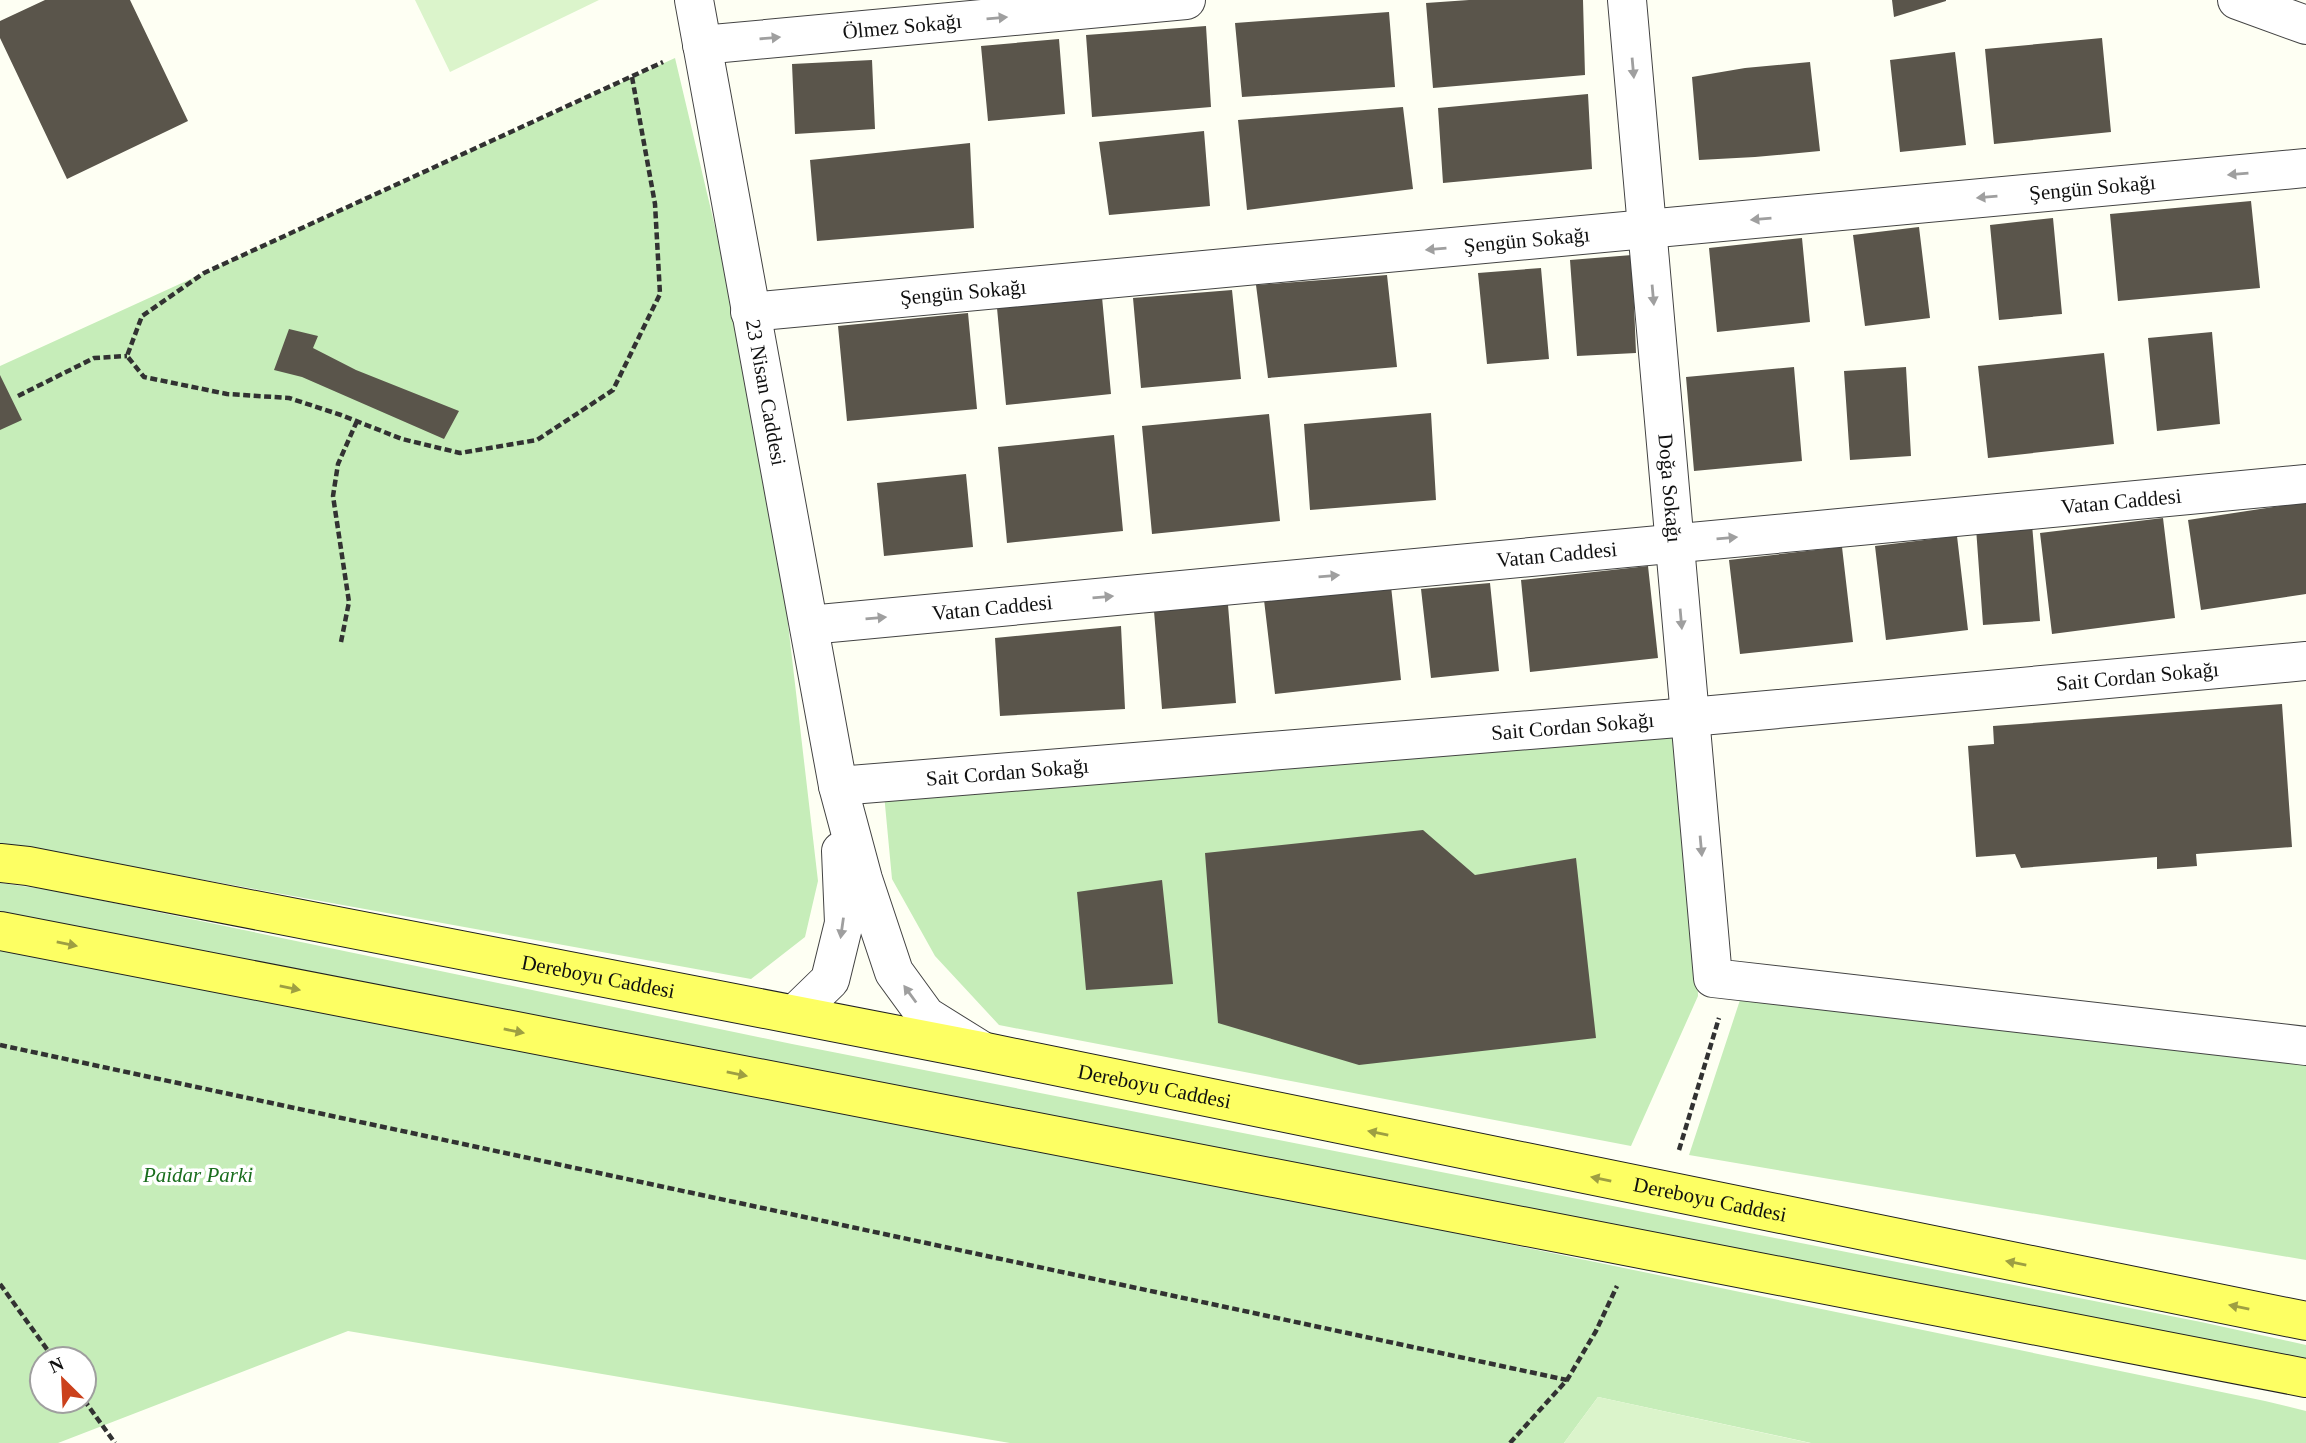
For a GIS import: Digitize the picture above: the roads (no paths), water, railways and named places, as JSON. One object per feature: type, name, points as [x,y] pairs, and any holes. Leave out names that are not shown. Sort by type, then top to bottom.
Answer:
[{"type":"main road","name":"Dereboyu Caddesi","points":[[0,863],[28,866],[796,1013],[2306,1321]]},
{"type":"main road","points":[[0,931],[2306,1378]]},
{"type":"street","name":"23 Nisan Caddesi","points":[[694,0],[838,786]]},
{"type":"street","name":"Ölmez Sokağı","points":[[702,45],[1186,0]]},
{"type":"street","name":"Doğa Sokağı","points":[[1627,0],[1689,717],[1721,979],[2306,1046]]},
{"type":"street","points":[[2237,0],[2306,25]]},
{"type":"street","name":"Şengün Sokağı","points":[[750,312],[2306,168]]},
{"type":"street","name":"Vatan Caddesi","points":[[808,625],[2306,484]]},
{"type":"street","name":"Sait Cordan Sokağı","points":[[838,786],[1689,717],[2306,660]]},
{"type":"street","points":[[796,1013],[830,980],[844,923],[838,786]]},
{"type":"street","points":[[838,786],[863,879],[894,972],[926,1016],[981,1051]]},
{"type":"park label","name":"Paidar Parki","points":[[198,1175]]}]
